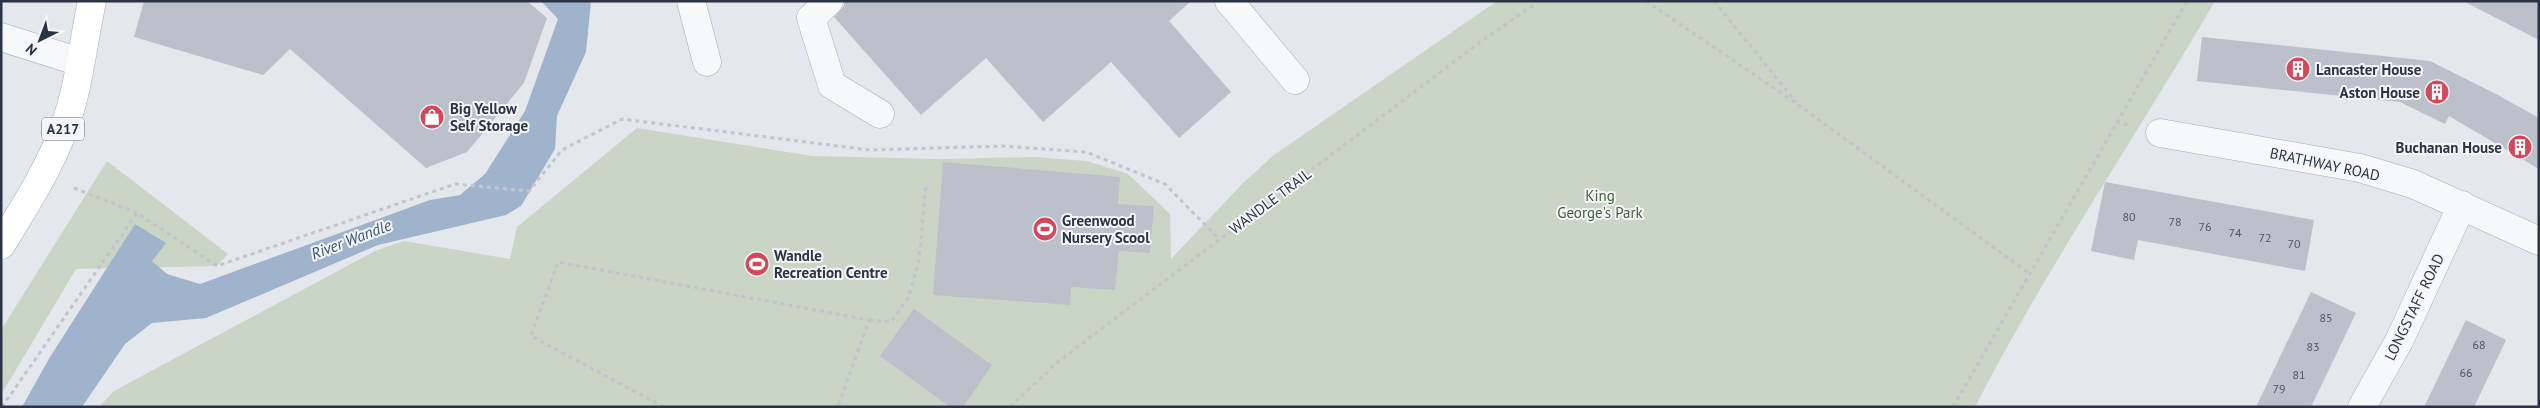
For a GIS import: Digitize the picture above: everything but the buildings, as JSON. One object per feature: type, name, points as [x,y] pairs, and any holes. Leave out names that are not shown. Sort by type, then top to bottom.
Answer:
[{"type":"main road","name":"A217","points":[[1,245],[42,176],[64,127],[80,62],[92,1]]},
{"type":"street","points":[[691,1],[706,62]]},
{"type":"street","points":[[829,1],[811,18],[832,85],[880,114]]},
{"type":"street","points":[[1229,1],[1295,80]]},
{"type":"street","points":[[1,37],[80,62]]},
{"type":"street","name":"BRATHWAY ROAD","points":[[2160,132],[2360,168],[2413,184],[2539,241]]},
{"type":"street","name":"LONGSTAFF ROAD","points":[[2362,407],[2399,341],[2462,205]]},
{"type":"path","name":"WANDLE TRAIL","points":[[1010,407],[1059,361],[1479,42],[1532,6],[1535,1]]},
{"type":"path","points":[[1532,6],[1540,1]]},
{"type":"path","points":[[1646,1],[1800,106],[2030,274]]},
{"type":"path","points":[[1714,1],[1800,106]]},
{"type":"path","points":[[1953,407],[2187,1]]},
{"type":"path","points":[[42,176],[136,213],[217,266],[455,184],[529,191],[562,150],[622,119],[870,150],[1002,146],[1086,152],[1165,184],[1219,239]]},
{"type":"path","points":[[664,407],[531,336],[558,262],[869,320],[891,322],[909,296],[919,261],[926,183]]},
{"type":"path","points":[[2,407],[136,213]]},
{"type":"path","points":[[838,407],[869,320]]},
{"type":"green space","name":"King George's Park","points":[[1497,1],[2215,1],[2062,253],[1975,407],[99,407],[114,391],[375,251],[404,241],[510,259],[517,227],[637,128],[812,156],[940,159],[1034,157],[1087,161],[1128,174],[1170,214],[1171,259],[1243,183],[1274,155]]},
{"type":"green space","points":[[107,161],[228,254],[217,266],[76,269],[1,395],[1,330]]},
{"type":"water","name":"River Wandle","points":[[541,1],[591,1],[586,52],[557,116],[555,149],[521,206],[506,215],[378,245],[206,318],[152,323],[125,344],[82,407],[22,407],[50,357],[135,224],[166,243],[152,261],[167,274],[200,284],[430,200],[460,195],[485,174],[525,111],[558,19]]},
{"type":"place","name":"Lancaster House","points":[[2298,69]]},
{"type":"place","name":"Aston House","points":[[2437,92]]},
{"type":"place","name":"Big Yellow Self Storage","points":[[432,117]]},
{"type":"place","name":"Buchanan House","points":[[2520,147]]},
{"type":"place","name":"Greenwood Nursery Scool","points":[[1045,229]]},
{"type":"place","name":"Wandle Recreation Centre","points":[[757,264]]}]
